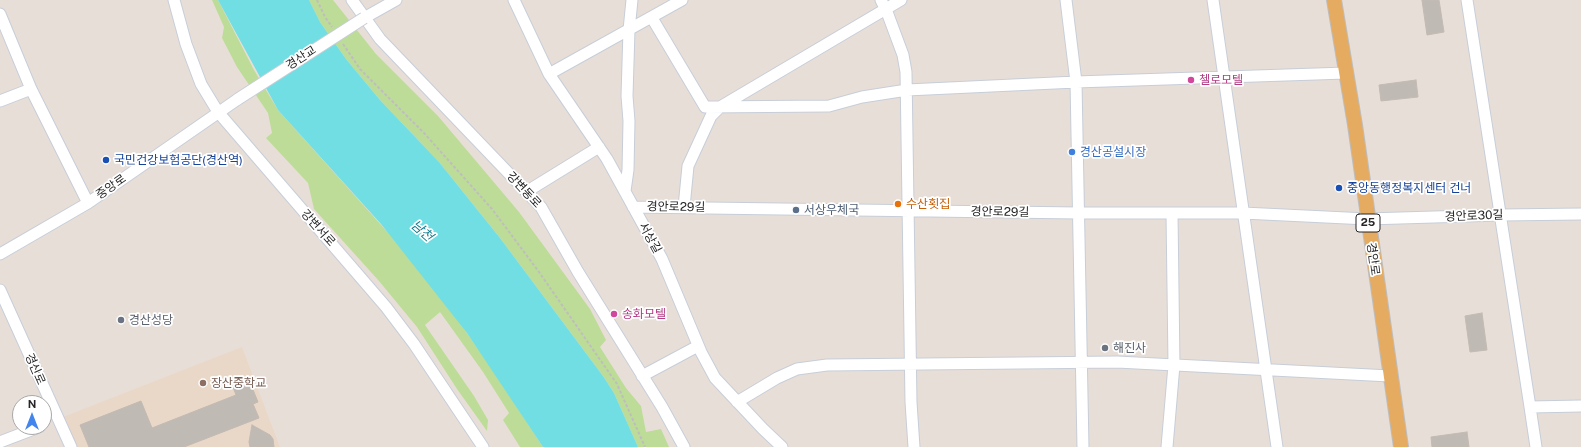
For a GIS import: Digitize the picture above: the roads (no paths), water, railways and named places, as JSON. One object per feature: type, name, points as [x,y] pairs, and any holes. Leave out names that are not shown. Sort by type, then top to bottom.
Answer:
[{"type":"main road","name":"경안로","points":[[1334,0],[1401,447]]},
{"type":"street","name":"강변서로","points":[[174,0],[186,44],[201,84],[218,112],[386,307],[414,344],[483,447]]},
{"type":"street","name":"강변동로","points":[[352,0],[380,39],[541,207],[578,272],[662,407],[684,447]]},
{"type":"street","points":[[364,18],[396,0]]},
{"type":"street","name":"서상길","points":[[514,0],[549,74],[599,146],[662,259],[698,346],[715,378],[782,447]]},
{"type":"street","points":[[625,191],[628,170],[629,121],[627,96],[628,30],[632,0]]},
{"type":"street","points":[[549,74],[682,0]]},
{"type":"street","points":[[684,207],[688,166],[710,116],[720,107],[883,5],[901,0]]},
{"type":"street","points":[[1066,0],[1076,82],[1080,362],[1083,447]]},
{"type":"street","points":[[1213,0],[1277,447]]},
{"type":"street","points":[[1468,0],[1536,447]]},
{"type":"street","points":[[883,5],[903,55],[907,90],[907,210],[911,402],[914,447]]},
{"type":"street","points":[[0,14],[31,89],[88,203]]},
{"type":"street","name":"경산교","points":[[238,99],[364,18]]},
{"type":"street","points":[[652,18],[705,107],[829,106],[862,97],[907,90],[1224,76],[1346,73]]},
{"type":"street","points":[[0,101],[31,89]]},
{"type":"street","name":"중앙로","points":[[0,254],[88,203],[238,99]]},
{"type":"street","points":[[526,192],[599,146]]},
{"type":"street","name":"경안로29길","points":[[633,207],[1243,214],[1367,219]]},
{"type":"street","points":[[1167,447],[1174,365],[1172,213]]},
{"type":"street","name":"경안로30길","points":[[1367,219],[1581,214]]},
{"type":"street","name":"경산로","points":[[0,290],[71,447]]},
{"type":"street","points":[[642,376],[698,346]]},
{"type":"street","points":[[737,402],[778,378],[797,369],[827,364],[1117,362],[1390,376]]},
{"type":"street","points":[[1530,407],[1581,406]]},
{"type":"street","points":[[52,422],[58,419]]},
{"type":"street","points":[[1,444],[21,435]]},
{"type":"water","name":"남천","points":[[218,0],[309,0],[320,22],[346,59],[380,100],[439,162],[500,238],[603,376],[614,393],[638,447],[543,447],[467,333],[381,224],[278,110]]},
{"type":"place","name":"첼로모텔","points":[[1191,80]]},
{"type":"place","name":"경산공설시장","points":[[1072,152]]},
{"type":"place","name":"국민건강보험공단(경산역)","points":[[106,160]]},
{"type":"place","name":"중앙동행정복지센터 건너","points":[[1339,188]]},
{"type":"place","name":"수산횟집","points":[[898,204]]},
{"type":"place","name":"서상우체국","points":[[796,210]]},
{"type":"place","name":"송화모텔","points":[[614,314]]},
{"type":"place","name":"경산성당","points":[[121,320]]},
{"type":"place","name":"해진사","points":[[1105,348]]},
{"type":"place","name":"장산중학교","points":[[203,383]]}]
